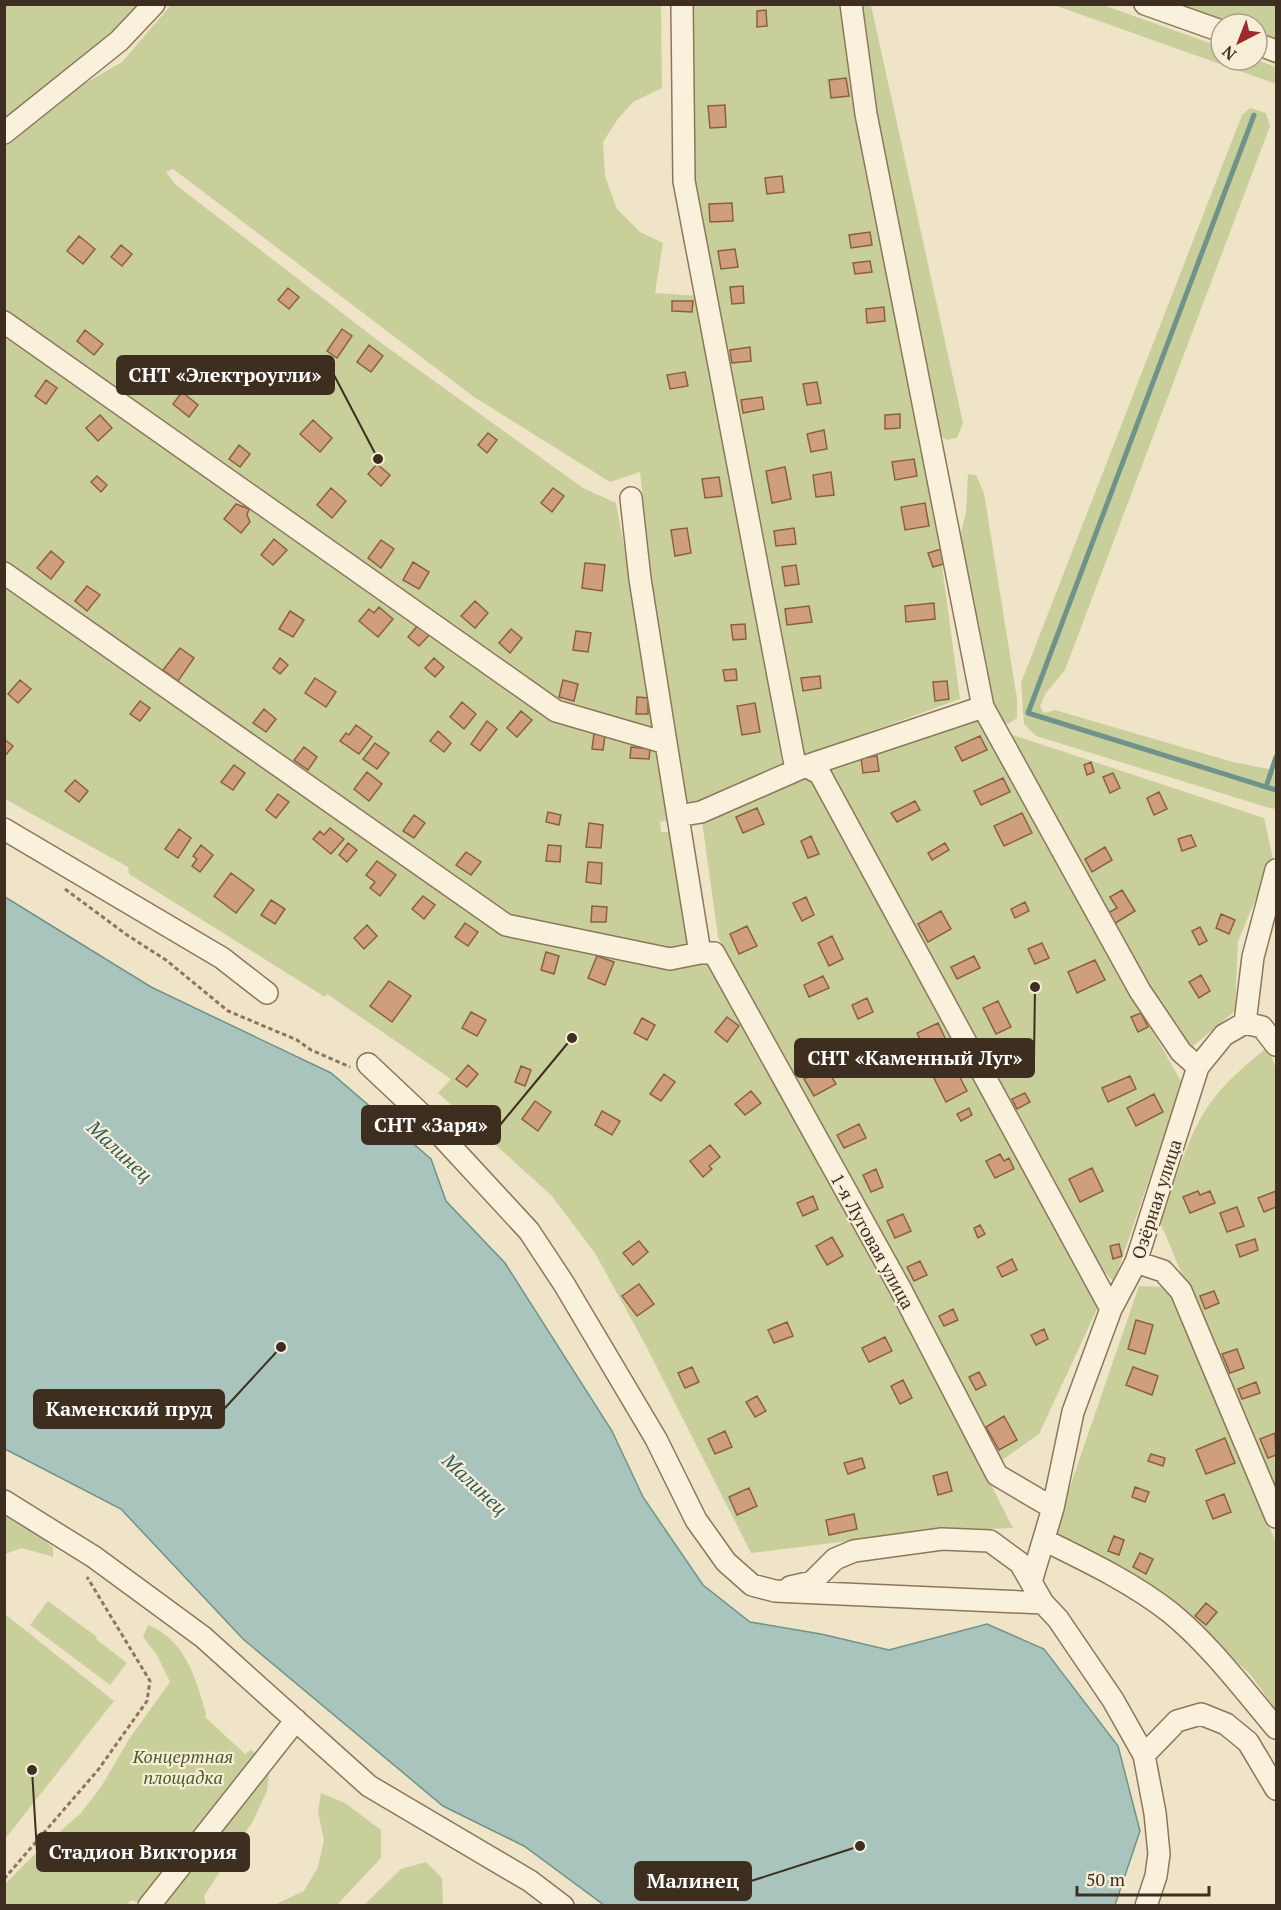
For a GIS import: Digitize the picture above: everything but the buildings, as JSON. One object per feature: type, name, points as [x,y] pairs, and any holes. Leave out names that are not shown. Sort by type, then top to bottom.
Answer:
[{"type":"street","points":[[4,133],[119,41],[154,4]]},
{"type":"street","points":[[682,4],[684,181],[801,768]]},
{"type":"street","points":[[851,4],[866,114],[983,707],[1140,991],[1181,1052],[1198,1067]]},
{"type":"street","points":[[1145,4],[1209,27]]},
{"type":"street","points":[[4,322],[556,711],[666,743]]},
{"type":"street","name":"1-я Луговая улица","points":[[631,498],[640,579],[678,816],[707,953],[900,1288],[998,1475],[1053,1508]]},
{"type":"street","points":[[4,573],[506,925],[670,958],[707,953]]},
{"type":"street","points":[[678,816],[701,812],[801,768],[983,707]]},
{"type":"street","points":[[801,768],[820,774],[1111,1309]]},
{"type":"street","points":[[4,830],[222,958],[267,993]]},
{"type":"street","points":[[1276,870],[1253,957],[1245,1023],[1262,1027],[1276,1045]]},
{"type":"street","name":"Озёрная улица","points":[[1031,1582],[1053,1508],[1073,1412],[1111,1309],[1136,1262],[1198,1067],[1224,1035],[1245,1023]]},
{"type":"street","points":[[368,1064],[420,1113],[529,1231],[564,1284],[656,1439],[696,1520],[726,1562],[752,1585],[775,1591],[1043,1603]]},
{"type":"street","points":[[1136,1262],[1163,1271],[1181,1291],[1276,1517]]},
{"type":"street","points":[[4,1501],[94,1557],[203,1637],[369,1786],[530,1881],[563,1905]]},
{"type":"street","points":[[775,1591],[812,1582],[835,1558],[854,1551],[942,1539],[990,1541],[1020,1563],[1043,1603],[1058,1618],[1113,1700],[1144,1755],[1155,1814],[1159,1854],[1156,1876],[1146,1905]]},
{"type":"street","points":[[1044,1540],[1103,1569],[1170,1613],[1207,1647],[1276,1728]]},
{"type":"street","points":[[1144,1755],[1177,1721],[1201,1714],[1226,1724],[1248,1742],[1276,1789]]},
{"type":"street","points":[[149,1905],[296,1720]]},
{"type":"path","points":[[4,1879],[98,1770],[147,1701],[150,1681],[84,1572],[94,1557]]},
{"type":"green space","points":[[5,5],[141,5],[93,51],[5,121]]},
{"type":"green space","points":[[171,5],[661,5],[662,88],[633,102],[617,120],[603,142],[605,176],[617,209],[640,232],[663,243],[655,293],[699,296],[783,768],[682,809],[669,732],[640,472],[610,482],[474,397],[173,169],[166,172],[176,185],[380,342],[583,488],[616,503],[649,678],[655,730],[554,702],[5,313],[4,147],[77,88],[122,62]]},
{"type":"green space","points":[[689,5],[842,5],[936,521],[960,699],[801,757],[693,180]]},
{"type":"green space","points":[[858,5],[871,5],[963,423],[957,438],[947,440],[938,434],[881,144]]},
{"type":"green space","points":[[1054,5],[1103,5],[1209,43],[1209,60]]},
{"type":"green space","points":[[1131,5],[1276,5],[1276,65],[1269,62],[1269,12],[1209,12],[1209,37]]},
{"type":"green space","points":[[1269,64],[1276,67],[1276,84],[1242,72],[1269,72]]},
{"type":"green space","points":[[1250,108],[1266,113],[1270,126],[1065,670],[1046,693],[1040,706],[1044,713],[1055,710],[1233,762],[1273,770],[1276,774],[1276,807],[1273,809],[1036,736],[1024,724],[1021,683],[1242,115]]},
{"type":"green space","points":[[5,333],[546,715],[661,749],[668,820],[660,822],[661,832],[672,832],[688,947],[674,951],[506,919],[5,563]]},
{"type":"green space","points":[[968,474],[976,475],[984,493],[1017,699],[1017,718],[1008,724],[1004,723],[985,692],[960,537],[966,512]]},
{"type":"green space","points":[[4,585],[148,688],[503,932],[709,957],[806,1141],[955,1414],[1013,1528],[920,1532],[751,1553],[645,1344],[595,1253],[551,1195],[438,1093],[451,1079],[327,994],[325,997],[129,874],[128,867],[5,799]]},
{"type":"green space","points":[[979,713],[1000,759],[1182,1083],[1114,1282],[1083,1249],[825,769]]},
{"type":"green space","points":[[1004,732],[1264,818],[1273,859],[1238,941],[1235,1011],[1192,1047],[1155,993],[1150,993]]},
{"type":"green space","points":[[802,777],[811,777],[1099,1305],[1039,1434],[998,1463],[718,937],[702,821]]},
{"type":"green space","points":[[1268,1047],[1276,1069],[1276,1498],[1160,1222],[1188,1144],[1211,1102],[1231,1079]]},
{"type":"green space","points":[[1139,1286],[1166,1287],[1276,1542],[1276,1710],[1250,1674],[1176,1607],[1053,1536]]},
{"type":"green space","points":[[4,1512],[38,1533],[53,1548],[53,1557],[22,1548],[5,1554]]},
{"type":"green space","points":[[48,1601],[97,1637],[96,1639],[127,1663],[110,1685],[30,1625]]},
{"type":"green space","points":[[5,1614],[114,1701],[5,1839]]},
{"type":"green space","name":"Концертная площадка","points":[[148,1625],[161,1631],[171,1640],[187,1661],[198,1687],[206,1713],[205,1717],[245,1754],[251,1750],[270,1764],[267,1791],[253,1821],[204,1896],[206,1905],[149,1905],[131,1900],[127,1906],[5,1905],[4,1885],[81,1813],[101,1787],[129,1739],[170,1682],[157,1655],[143,1637]]},
{"type":"green space","points":[[321,1793],[345,1803],[381,1830],[381,1858],[337,1905],[274,1905],[304,1891],[318,1867],[324,1840],[318,1812]]},
{"type":"green space","points":[[426,1862],[442,1878],[443,1905],[364,1905],[401,1869]]},
{"type":"water","points":[[5,897],[151,987],[331,1073],[431,1159],[446,1201],[505,1263],[612,1431],[643,1497],[703,1585],[750,1622],[821,1634],[889,1650],[987,1624],[1044,1649],[1118,1746],[1140,1831],[1115,1905],[604,1905],[524,1846],[443,1806],[243,1639],[121,1509],[5,1449]]},
{"type":"waterway","points":[[1254,115],[1028,713],[1276,790]]},
{"type":"waterway","points":[[1266,787],[1276,757]]},
{"type":"place","name":"СНТ «Электроугли»","points":[[378,459]]},
{"type":"place","name":"СНТ «Каменный Луг»","points":[[1035,987]]},
{"type":"place","name":"СНТ «Заря»","points":[[572,1038]]},
{"type":"place","name":"Каменский пруд","points":[[281,1347]]},
{"type":"place","name":"Стадион Виктория","points":[[32,1770]]},
{"type":"place","name":"Малинец","points":[[860,1846]]}]
